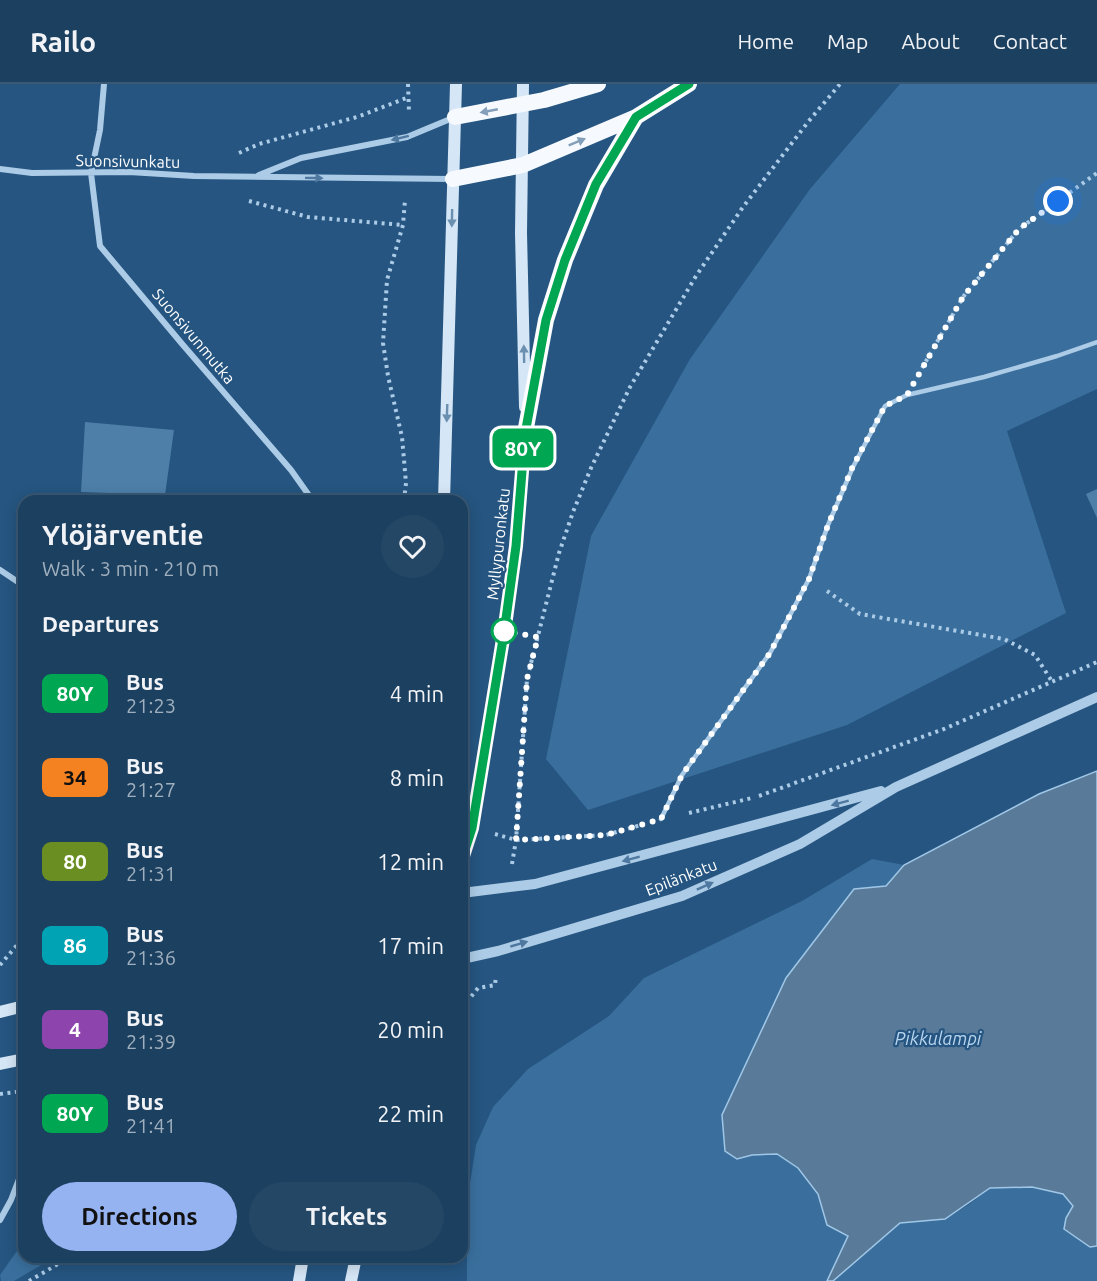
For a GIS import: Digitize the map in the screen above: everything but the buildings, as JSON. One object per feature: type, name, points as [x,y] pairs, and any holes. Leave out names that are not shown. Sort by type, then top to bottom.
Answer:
[{"type":"highway","points":[[455,117],[524,104],[598,84]]},
{"type":"highway","points":[[453,179],[523,165],[636,117],[689,84]]},
{"type":"highway","points":[[525,434],[546,320],[565,260],[596,184],[636,117]]},
{"type":"main road","points":[[444,495],[456,84]]},
{"type":"main road","name":"Myllypuronkatu","points":[[468,840],[472,828],[504,633],[516,546],[525,434],[521,233],[523,84]]},
{"type":"main road","points":[[0,1012],[18,1008]]},
{"type":"main road","points":[[0,1064],[18,1060]]},
{"type":"main road","points":[[299,1281],[302,1263]]},
{"type":"main road","points":[[351,1281],[356,1263]]},
{"type":"street","name":"Suonsivunmutka","points":[[104,84],[100,130],[91,173],[100,246],[291,470],[309,495]]},
{"type":"street","name":"Suonsivunkatu","points":[[255,176],[301,158],[407,137],[455,117]]},
{"type":"street","name":"Suonsivunkatu","points":[[0,169],[32,173],[129,172],[453,179]]},
{"type":"street","points":[[0,570],[18,581]]},
{"type":"street","name":"Epilänkatu","points":[[468,958],[498,951],[682,896],[800,844],[896,787],[1097,697]]},
{"type":"street","name":"Epilänkatu","points":[[468,892],[535,884],[896,787]]},
{"type":"street","points":[[0,1220],[18,1183]]},
{"type":"lane","points":[[661,819],[682,775],[770,653],[809,579],[828,525],[853,466],[885,406],[907,395],[1047,359],[1097,342]]},
{"type":"path","points":[[840,84],[743,207],[696,276],[630,387],[591,468],[559,553],[527,679],[516,840],[606,835],[661,819],[758,796],[944,729],[1097,662]]},
{"type":"path","points":[[907,395],[963,297],[1019,229],[1097,173]]},
{"type":"path","points":[[246,199],[256,204],[308,218],[403,225]]},
{"type":"path","points":[[387,280],[383,343],[402,437],[406,483],[405,495]]},
{"type":"path","points":[[809,579],[860,614],[1004,639],[1035,655],[1053,683]]},
{"type":"path","points":[[0,965],[18,944]]},
{"type":"path","points":[[468,1000],[478,988],[495,985]]},
{"type":"path","points":[[0,1094],[18,1092]]},
{"type":"path","points":[[29,1281],[60,1263]]},
{"type":"shaded area","points":[[900,84],[1097,84],[1097,389],[1007,431],[1066,613],[847,725],[588,810],[546,759],[591,536],[690,359],[810,189]]},
{"type":"shaded area","points":[[872,859],[904,865],[886,886],[854,890],[786,978],[722,1115],[737,1159],[752,1155],[777,1154],[798,1168],[818,1194],[827,1225],[849,1236],[827,1281],[467,1281],[468,1197],[476,1145],[493,1107],[528,1069],[609,1016],[644,978],[802,901]]},
{"type":"shaded area","points":[[1031,1187],[1063,1194],[1073,1206],[1066,1218],[1090,1247],[1097,1246],[1097,1281],[833,1281],[900,1223],[945,1219],[990,1188]]},
{"type":"shaded area","points":[[18,1250],[18,1263],[45,1263],[14,1281],[1,1281],[0,1275]]},
{"type":"water","name":"Pikkulampi","points":[[1097,771],[1097,1246],[1090,1247],[1064,1229],[1066,1218],[1073,1206],[1063,1194],[1032,1187],[990,1188],[945,1219],[900,1223],[833,1281],[827,1281],[848,1236],[827,1225],[818,1194],[798,1168],[777,1154],[752,1155],[737,1159],[725,1151],[722,1115],[786,978],[854,889],[886,886],[904,865],[1039,794]]},
{"type":"bus line","name":"80Y","points":[[468,840],[472,828],[504,633],[516,546],[522,455],[546,320],[565,260],[596,184],[636,117],[689,84]]},
{"type":"route","points":[[504,631],[538,637],[527,679],[516,840],[606,835],[661,819],[682,775],[770,653],[809,579],[828,525],[853,466],[885,406],[907,395],[963,297],[1019,229],[1058,201]]}]
